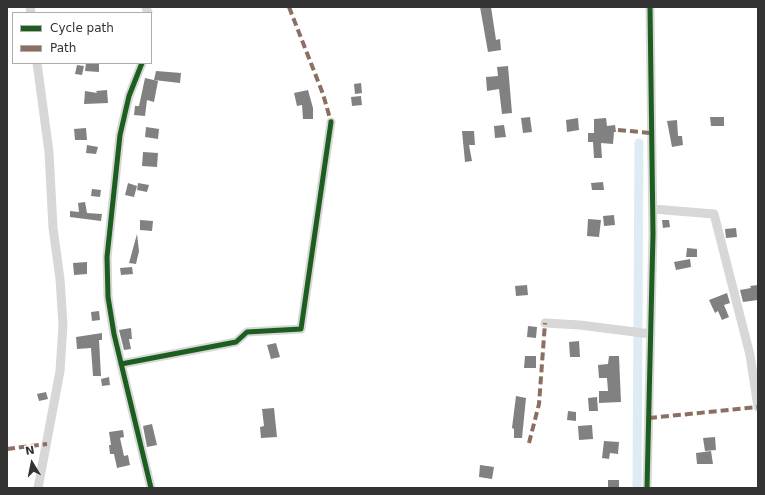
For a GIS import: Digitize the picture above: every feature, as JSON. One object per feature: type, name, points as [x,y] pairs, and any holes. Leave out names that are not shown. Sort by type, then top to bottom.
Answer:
[{"type":"street","points":[[647,488],[646,334],[653,209],[650,7]]},
{"type":"street","points":[[37,64],[49,152],[53,228],[60,279],[63,325],[60,371],[38,488]]},
{"type":"street","points":[[142,64],[129,96],[120,135],[107,257],[108,297],[121,364],[151,488]]},
{"type":"street","points":[[121,364],[236,342],[247,332],[301,329],[331,122]]},
{"type":"street","points":[[653,209],[714,214],[750,355],[758,407]]},
{"type":"street","points":[[546,323],[580,325],[646,334]]},
{"type":"building","points":[[480,7],[491,7],[496,40],[500,39],[501,50],[488,52]]},
{"type":"building","points":[[86,64],[99,64],[99,72],[85,71]]},
{"type":"building","points":[[77,65],[84,66],[82,75],[75,74]]},
{"type":"building","points":[[508,66],[512,113],[502,114],[499,89],[487,91],[486,77],[498,76],[497,67]]},
{"type":"building","points":[[156,71],[181,73],[180,83],[154,80]]},
{"type":"building","points":[[145,78],[158,81],[154,102],[147,100],[145,116],[134,115],[135,106],[139,106]]},
{"type":"building","points":[[361,83],[362,93],[355,94],[354,84]]},
{"type":"building","points":[[107,90],[108,103],[84,104],[85,91],[97,93],[96,91]]},
{"type":"building","points":[[308,90],[313,108],[313,119],[303,119],[302,105],[297,106],[294,93]]},
{"type":"building","points":[[361,96],[362,105],[352,106],[351,97]]},
{"type":"building","points":[[530,117],[532,132],[523,133],[521,118]]},
{"type":"building","points":[[710,117],[724,117],[724,126],[711,126]]},
{"type":"building","points":[[578,118],[579,130],[567,132],[566,120]]},
{"type":"building","points":[[606,118],[607,126],[615,125],[616,132],[614,132],[613,144],[601,143],[602,158],[594,158],[593,142],[588,142],[588,133],[594,133],[594,119]]},
{"type":"building","points":[[677,120],[678,136],[682,136],[683,145],[672,147],[667,121]]},
{"type":"building","points":[[504,125],[506,137],[495,138],[494,126]]},
{"type":"building","points":[[146,127],[159,129],[158,139],[145,137]]},
{"type":"building","points":[[86,128],[87,140],[75,140],[74,129]]},
{"type":"building","points":[[462,131],[474,131],[475,145],[469,145],[472,161],[465,162]]},
{"type":"building","points":[[87,145],[98,147],[96,154],[86,153]]},
{"type":"building","points":[[143,152],[158,153],[157,167],[142,166]]},
{"type":"building","points":[[603,182],[604,190],[592,190],[591,183]]},
{"type":"building","points":[[128,183],[137,186],[134,197],[125,195]]},
{"type":"building","points":[[138,183],[149,185],[147,192],[137,190]]},
{"type":"building","points":[[92,189],[101,190],[100,197],[91,196]]},
{"type":"building","points":[[85,202],[87,213],[102,214],[101,221],[70,217],[70,211],[79,212],[78,203]]},
{"type":"building","points":[[614,215],[615,225],[604,226],[603,216]]},
{"type":"building","points":[[588,219],[601,220],[599,237],[587,236]]},
{"type":"building","points":[[140,220],[153,221],[152,231],[140,230]]},
{"type":"building","points":[[662,220],[669,220],[670,227],[663,228]]},
{"type":"building","points":[[736,228],[737,237],[726,238],[725,229]]},
{"type":"building","points":[[137,234],[139,251],[136,264],[129,263]]},
{"type":"building","points":[[687,248],[697,249],[697,257],[686,257]]},
{"type":"building","points":[[690,259],[691,267],[676,270],[674,262]]},
{"type":"building","points":[[87,262],[87,274],[74,275],[73,263]]},
{"type":"building","points":[[132,267],[133,274],[121,275],[120,268]]},
{"type":"building","points":[[527,285],[528,295],[516,296],[515,286]]},
{"type":"building","points":[[758,285],[758,300],[743,302],[740,290]]},
{"type":"building","points":[[727,293],[730,303],[724,305],[729,317],[722,320],[718,311],[715,313],[709,300]]},
{"type":"building","points":[[99,311],[100,320],[92,321],[91,312]]},
{"type":"building","points":[[528,326],[537,327],[536,338],[527,337]]},
{"type":"building","points":[[131,328],[132,339],[129,339],[131,349],[124,350],[119,330]]},
{"type":"building","points":[[102,333],[102,340],[99,340],[101,376],[93,376],[91,348],[77,349],[76,337]]},
{"type":"building","points":[[579,341],[580,357],[570,357],[569,342]]},
{"type":"building","points":[[276,343],[280,357],[271,359],[267,345]]},
{"type":"building","points":[[525,356],[536,356],[536,368],[524,368]]},
{"type":"building","points":[[609,356],[619,356],[621,402],[599,403],[599,391],[608,391],[607,378],[599,378],[598,365],[608,364]]},
{"type":"building","points":[[109,377],[110,385],[102,386],[101,379]]},
{"type":"building","points":[[46,392],[48,399],[39,401],[37,394]]},
{"type":"building","points":[[516,396],[526,398],[522,438],[514,438],[514,429],[512,428]]},
{"type":"building","points":[[597,397],[598,411],[589,411],[588,398]]},
{"type":"building","points":[[274,408],[277,437],[261,438],[260,427],[264,426],[262,409]]},
{"type":"building","points":[[568,411],[576,412],[576,421],[567,420]]},
{"type":"building","points":[[152,424],[157,445],[147,447],[143,426]]},
{"type":"building","points":[[592,425],[593,439],[579,440],[578,426]]},
{"type":"building","points":[[123,430],[124,437],[120,438],[124,456],[128,455],[130,465],[117,468],[114,454],[110,454],[109,445],[111,445],[109,432]]},
{"type":"building","points":[[715,437],[716,450],[705,451],[703,438]]},
{"type":"building","points":[[604,441],[619,442],[618,454],[610,453],[609,459],[602,458]]},
{"type":"building","points":[[711,451],[713,464],[697,464],[696,453]]},
{"type":"building","points":[[480,465],[494,467],[492,479],[479,477]]},
{"type":"building","points":[[608,480],[619,480],[619,488],[608,488]]},
{"type":"waterway","points":[[637,488],[639,143]]},
{"type":"marked path","points":[[289,7],[323,94],[331,122]]},
{"type":"marked path","points":[[618,130],[651,133]]},
{"type":"marked path","points":[[529,443],[539,404],[545,323]]},
{"type":"marked path","points":[[649,418],[758,407]]},
{"type":"marked path","points":[[7,449],[47,444]]},
{"type":"cycle path","points":[[647,488],[653,234],[650,7]]},
{"type":"cycle path","points":[[142,64],[129,96],[120,135],[107,257],[108,297],[114,334],[151,488]]},
{"type":"cycle path","points":[[121,364],[236,342],[247,332],[301,329],[331,122]]}]
